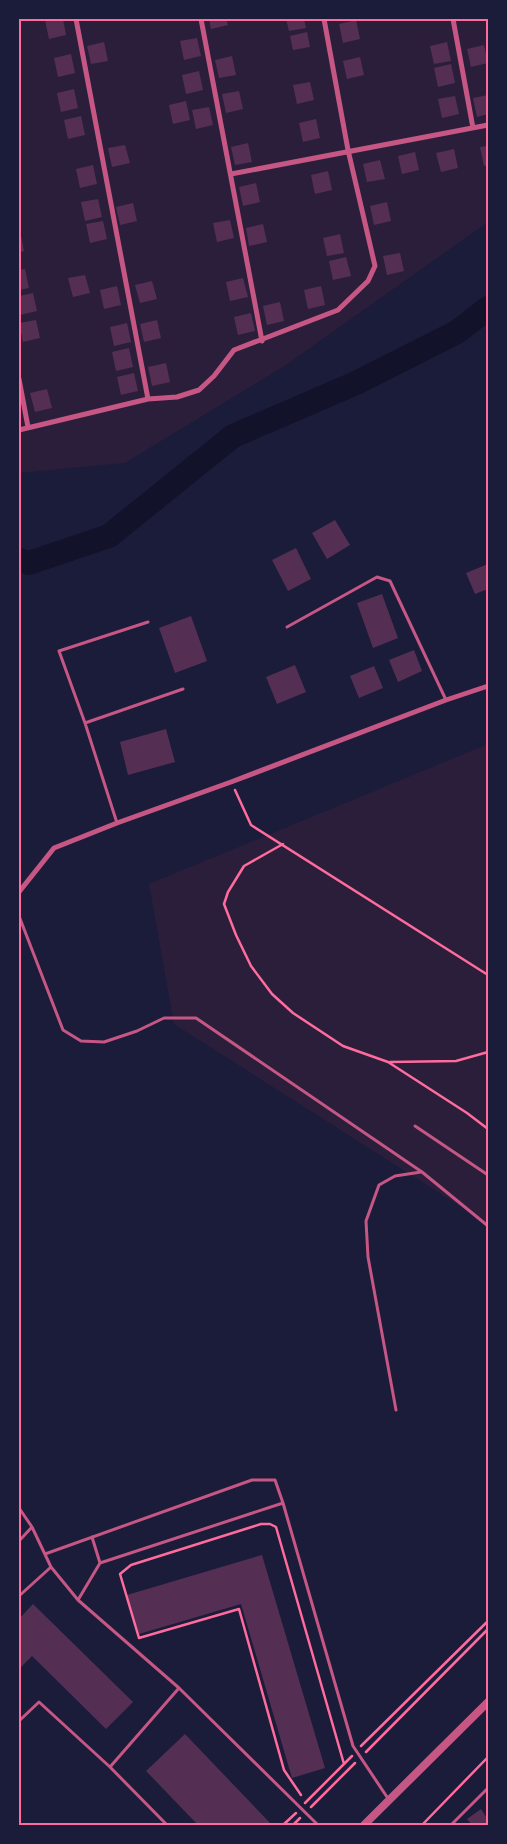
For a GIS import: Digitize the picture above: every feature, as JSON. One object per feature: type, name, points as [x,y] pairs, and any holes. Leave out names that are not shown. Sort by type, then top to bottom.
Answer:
[{"type":"street","points":[[76,19],[148,399]]},
{"type":"street","points":[[201,19],[262,340]]},
{"type":"street","points":[[19,430],[148,399],[177,397],[199,390],[214,376],[234,350],[338,310],[368,281],[376,266],[348,150],[324,19]]},
{"type":"street","points":[[453,19],[472,128]]},
{"type":"street","points":[[231,174],[348,150],[488,125]]},
{"type":"street","points":[[19,379],[28,427]]},
{"type":"street","points":[[19,892],[54,848],[117,822],[231,782],[446,700],[488,686]]},
{"type":"street","points":[[364,1825],[488,1702]]},
{"type":"lane","points":[[287,627],[378,578],[390,581],[446,700]]},
{"type":"lane","points":[[117,822],[59,651],[148,622]]},
{"type":"lane","points":[[85,723],[183,689]]},
{"type":"lane","points":[[19,916],[63,1030],[81,1041],[104,1042],[137,1031],[164,1018],[196,1018],[422,1172],[488,1226]]},
{"type":"lane","points":[[415,1126],[488,1175]]},
{"type":"lane","points":[[396,1410],[368,1257],[366,1221],[379,1185],[394,1176],[422,1172]]},
{"type":"lane","points":[[45,1554],[252,1480],[275,1480],[353,1746],[389,1800]]},
{"type":"lane","points":[[78,1600],[100,1563],[283,1503]]},
{"type":"lane","points":[[19,1508],[32,1527],[51,1567],[78,1600],[179,1688],[318,1825]]},
{"type":"lane","points":[[19,1541],[32,1527]]},
{"type":"lane","points":[[92,1538],[100,1563]]},
{"type":"lane","points":[[19,1596],[51,1567]]},
{"type":"lane","points":[[110,1767],[179,1688]]},
{"type":"lane","points":[[19,1721],[39,1702],[110,1767],[167,1825]]},
{"type":"lane","points":[[451,1825],[488,1788]]},
{"type":"path","points":[[231,782],[252,825],[488,975]]},
{"type":"path","points":[[282,844],[244,866],[228,892],[224,904],[236,935],[256,972],[272,994],[293,1013],[343,1046],[388,1062],[467,1113],[488,1129]]},
{"type":"path","points":[[388,1062],[456,1061],[488,1052]]},
{"type":"path","points":[[306,1802],[284,1770],[239,1610],[139,1638],[120,1574],[131,1564],[261,1524],[270,1524],[276,1527],[344,1764]]},
{"type":"path","points":[[283,1825],[488,1621]]},
{"type":"path","points":[[293,1825],[488,1629]]},
{"type":"path","points":[[422,1825],[488,1757]]},
{"type":"shaded area","points":[[19,19],[488,19],[488,222],[286,365],[125,463],[19,473]]},
{"type":"shaded area","points":[[488,744],[488,1224],[174,1024],[149,884]]},
{"type":"building","points":[[63,19],[66,35],[49,39],[45,20]]},
{"type":"building","points":[[209,19],[226,19],[228,25],[211,29]]},
{"type":"building","points":[[286,19],[304,19],[306,28],[289,31]]},
{"type":"building","points":[[356,20],[360,39],[343,43],[339,24]]},
{"type":"building","points":[[307,32],[310,47],[293,50],[290,36]]},
{"type":"building","points":[[197,38],[201,56],[184,60],[180,41]]},
{"type":"building","points":[[104,42],[108,61],[91,64],[87,46]]},
{"type":"building","points":[[447,42],[451,61],[434,64],[430,46]]},
{"type":"building","points":[[484,45],[488,63],[471,67],[467,49]]},
{"type":"building","points":[[71,54],[75,73],[58,77],[54,58]]},
{"type":"building","points":[[232,56],[236,75],[219,78],[215,60]]},
{"type":"building","points":[[360,57],[364,75],[347,79],[343,61]]},
{"type":"building","points":[[451,64],[455,83],[438,87],[434,68]]},
{"type":"building","points":[[199,71],[203,90],[186,94],[182,75]]},
{"type":"building","points":[[310,82],[314,100],[297,104],[293,85]]},
{"type":"building","points":[[74,89],[78,108],[61,112],[57,93]]},
{"type":"building","points":[[239,91],[243,109],[226,113],[222,94]]},
{"type":"building","points":[[488,95],[488,114],[477,117],[473,98]]},
{"type":"building","points":[[455,96],[459,114],[442,118],[438,99]]},
{"type":"building","points":[[186,101],[190,120],[173,124],[169,105]]},
{"type":"building","points":[[209,107],[213,125],[196,129],[192,110]]},
{"type":"building","points":[[81,116],[85,135],[68,139],[64,120]]},
{"type":"building","points":[[316,119],[320,138],[303,142],[299,123]]},
{"type":"building","points":[[248,143],[252,162],[235,165],[231,147]]},
{"type":"building","points":[[125,145],[130,163],[112,167],[108,148]]},
{"type":"building","points":[[488,146],[488,165],[484,166],[480,147]]},
{"type":"building","points":[[454,149],[458,168],[441,172],[436,153]]},
{"type":"building","points":[[415,152],[419,170],[402,174],[398,156]]},
{"type":"building","points":[[380,160],[385,179],[367,182],[363,164]]},
{"type":"building","points":[[93,165],[97,184],[80,188],[76,169]]},
{"type":"building","points":[[328,171],[332,190],[315,194],[311,175]]},
{"type":"building","points":[[256,183],[260,202],[243,206],[239,187]]},
{"type":"building","points":[[98,199],[102,217],[85,221],[81,202]]},
{"type":"building","points":[[387,202],[391,221],[374,225],[370,206]]},
{"type":"building","points":[[133,203],[137,221],[120,225],[116,207]]},
{"type":"building","points":[[230,220],[234,238],[217,242],[213,223]]},
{"type":"building","points":[[103,221],[107,239],[90,243],[86,224]]},
{"type":"building","points":[[263,224],[267,242],[249,246],[246,228]]},
{"type":"building","points":[[19,231],[24,251],[19,253]]},
{"type":"building","points":[[340,234],[344,253],[327,256],[323,238]]},
{"type":"building","points":[[400,253],[404,271],[387,275],[383,256]]},
{"type":"building","points":[[346,257],[351,276],[333,280],[329,261]]},
{"type":"building","points":[[25,269],[29,288],[19,290],[19,270]]},
{"type":"building","points":[[85,275],[90,293],[73,297],[68,278]]},
{"type":"building","points":[[243,278],[248,297],[230,301],[226,282]]},
{"type":"building","points":[[152,281],[157,299],[140,303],[135,285]]},
{"type":"building","points":[[117,286],[121,305],[104,309],[100,290]]},
{"type":"building","points":[[321,286],[325,305],[308,309],[304,290]]},
{"type":"building","points":[[33,293],[37,311],[20,315],[19,296]]},
{"type":"building","points":[[280,302],[284,321],[267,325],[263,306]]},
{"type":"building","points":[[251,313],[255,331],[238,335],[234,317]]},
{"type":"building","points":[[36,320],[40,338],[23,342],[19,323]]},
{"type":"building","points":[[157,320],[161,338],[144,342],[140,324]]},
{"type":"building","points":[[127,323],[131,342],[114,346],[110,327]]},
{"type":"building","points":[[129,348],[133,367],[116,371],[112,352]]},
{"type":"building","points":[[166,363],[170,382],[152,386],[148,367]]},
{"type":"building","points":[[134,373],[138,391],[121,395],[117,377]]},
{"type":"building","points":[[47,389],[52,408],[35,412],[30,393]]},
{"type":"building","points":[[335,520],[350,545],[327,559],[312,533]]},
{"type":"building","points":[[296,548],[311,579],[288,591],[272,560]]},
{"type":"building","points":[[488,564],[488,589],[475,594],[466,573]]},
{"type":"building","points":[[382,594],[398,638],[373,648],[357,603]]},
{"type":"building","points":[[191,616],[207,661],[175,673],[159,628]]},
{"type":"building","points":[[414,650],[422,671],[398,682],[389,660]]},
{"type":"building","points":[[295,665],[306,692],[277,704],[266,677]]},
{"type":"building","points":[[374,666],[383,688],[359,698],[350,676]]},
{"type":"building","points":[[166,729],[175,762],[128,775],[120,742]]},
{"type":"building","points":[[262,1555],[325,1768],[292,1778],[241,1604],[139,1634],[127,1595]]},
{"type":"building","points":[[33,1604],[133,1702],[106,1729],[32,1656],[19,1669],[19,1619]]},
{"type":"building","points":[[185,1734],[272,1825],[198,1825],[146,1771]]},
{"type":"building","points":[[481,1809],[488,1820],[488,1825],[472,1825],[467,1819]]},
{"type":"waterway","points":[[19,560],[29,563],[109,536],[233,436],[356,383],[457,332],[488,308]]}]
